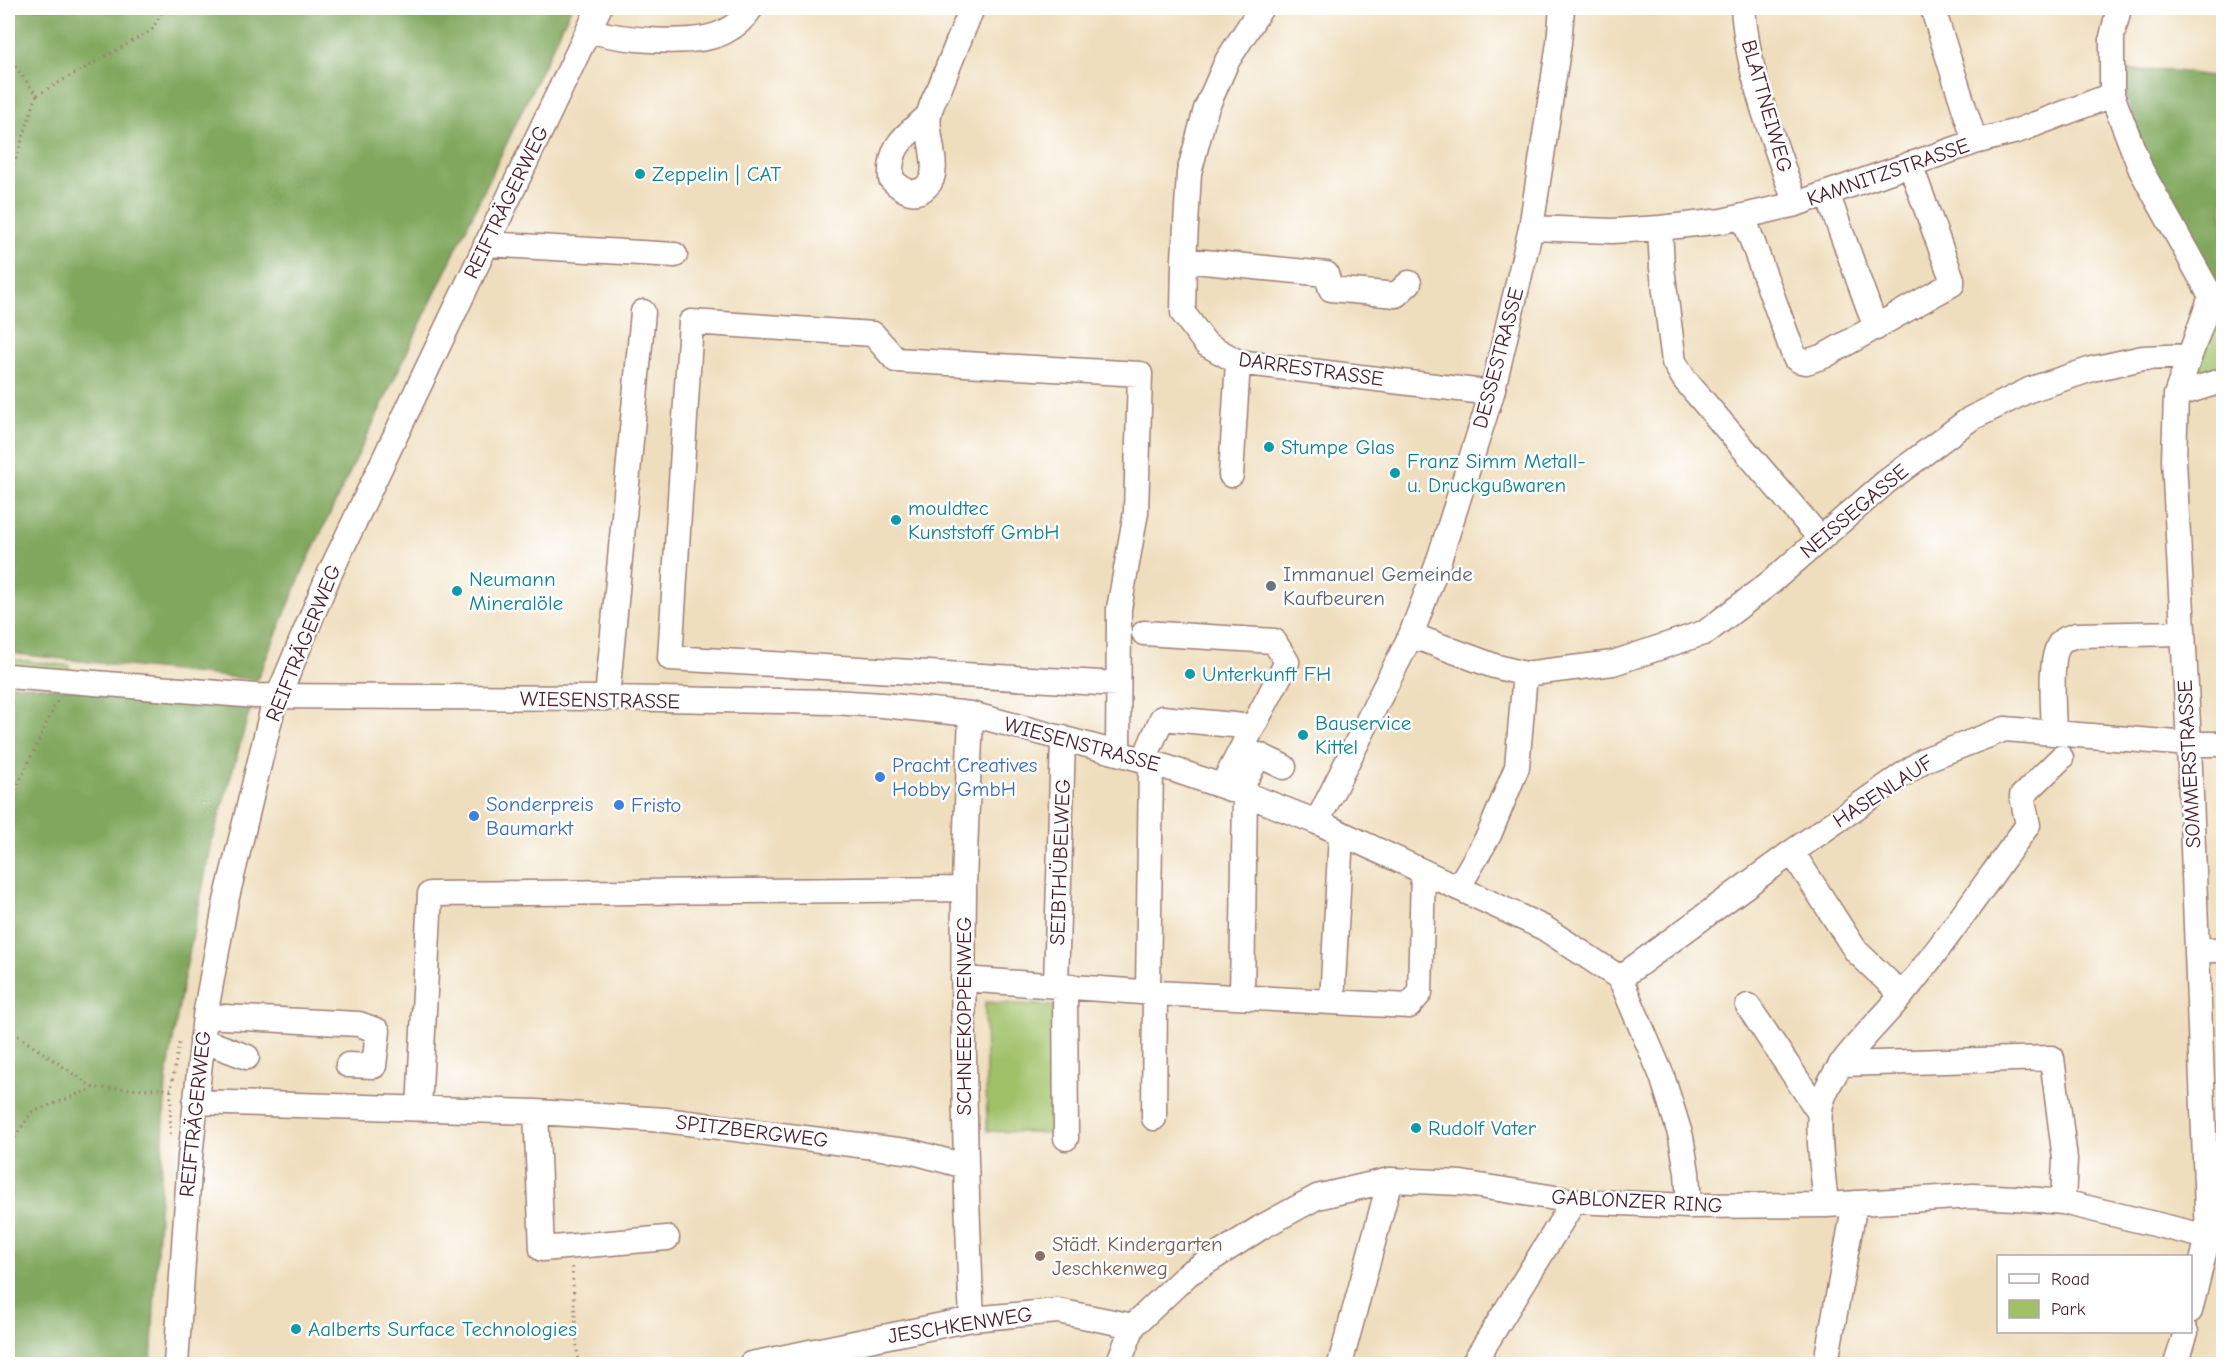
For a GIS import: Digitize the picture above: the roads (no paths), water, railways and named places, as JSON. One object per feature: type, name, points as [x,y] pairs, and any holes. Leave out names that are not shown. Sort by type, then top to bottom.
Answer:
[{"type":"street","name":"REIFTRÄGERWEG","points":[[176,1365],[195,1102],[205,1016],[226,902],[272,711],[267,696],[329,575],[599,8]]},
{"type":"street","points":[[589,30],[604,35],[662,41],[703,37],[722,33],[744,20],[752,8]]},
{"type":"street","points":[[928,115],[972,8]]},
{"type":"street","name":"DARRESTRASSE","points":[[1260,8],[1227,61],[1206,109],[1189,173],[1184,260],[1184,313],[1206,344],[1238,362],[1492,393]]},
{"type":"street","name":"DESSESTRASSE","points":[[1317,822],[1411,634],[1437,566],[1492,393],[1531,228],[1559,43],[1562,8]]},
{"type":"street","name":"BLATTNEIWEG","points":[[1743,8],[1745,32],[1765,117],[1796,204]]},
{"type":"street","points":[[1934,8],[1975,142]]},
{"type":"street","points":[[2119,8],[2112,37],[2112,95],[2141,170],[2217,302]]},
{"type":"street","name":"KAMNITZSTRASSE","points":[[1531,228],[1612,231],[1722,221],[1796,204],[1975,142],[2017,131],[2112,95]]},
{"type":"street","points":[[1743,216],[1795,358],[1806,362],[1824,356],[1952,284],[1910,164]]},
{"type":"street","points":[[1827,193],[1876,328]]},
{"type":"street","points":[[1660,228],[1674,362],[1685,380],[1820,538]]},
{"type":"street","points":[[486,244],[675,255]]},
{"type":"street","points":[[1184,260],[1326,274],[1331,288],[1341,290],[1396,295],[1409,283]]},
{"type":"street","name":"SOMMERSTRASSE","points":[[2192,1305],[2216,1237],[2198,951],[2190,744],[2174,460],[2176,395],[2190,356],[2217,302]]},
{"type":"street","points":[[606,698],[643,312]]},
{"type":"street","points":[[1118,684],[670,658],[691,322],[873,334],[896,360],[1140,374],[1136,512],[1119,609],[1118,753]]},
{"type":"street","name":"NEISSEGASSE","points":[[1411,634],[1524,675],[1613,663],[1706,632],[1771,582],[1886,482],[1970,420],[2030,390],[2102,367],[2143,358],[2190,356]]},
{"type":"street","points":[[1232,475],[1238,362]]},
{"type":"street","points":[[2176,395],[2223,380]]},
{"type":"street","points":[[1144,633],[1274,641],[1287,662],[1253,727],[1235,790],[1242,996]]},
{"type":"street","points":[[2054,732],[2053,662],[2056,649],[2063,640],[2076,635],[2183,633]]},
{"type":"street","points":[[1458,888],[1489,835],[1517,767],[1524,675]]},
{"type":"street","name":"WIESENSTRASSE","points":[[8,676],[267,696],[833,702],[971,714],[1148,761],[1235,790],[1317,822],[1544,928],[1620,978]]},
{"type":"street","name":"SCHNEEKOPPENWEG","points":[[971,714],[963,979],[965,1166],[972,1319]]},
{"type":"street","points":[[1154,1118],[1148,761],[1162,718],[1253,727]]},
{"type":"street","name":"HASENLAUF","points":[[1620,978],[1792,852],[1924,760],[2005,729],[2190,744],[2223,744]]},
{"type":"street","name":"SEIBTHÜBELWEG","points":[[1064,738],[1060,986],[1066,1138]]},
{"type":"street","points":[[1235,790],[1259,755],[1284,767]]},
{"type":"street","points":[[1826,1205],[1819,1112],[1822,1100],[1841,1064],[1902,995],[2028,825],[2022,796],[2061,758]]},
{"type":"street","points":[[1332,1002],[1341,834]]},
{"type":"street","points":[[1792,852],[1856,951],[1902,995]]},
{"type":"street","points":[[963,979],[1389,1007],[1409,1006],[1420,993],[1423,872]]},
{"type":"street","points":[[419,1109],[430,894],[964,889]]},
{"type":"street","points":[[2198,951],[2223,950]]},
{"type":"street","points":[[1620,978],[1662,1076],[1681,1137],[1687,1172],[1689,1206]]},
{"type":"street","points":[[1748,1006],[1819,1112]]},
{"type":"street","points":[[205,1016],[359,1024],[378,1031],[374,1066],[348,1065]]},
{"type":"street","points":[[202,1040],[247,1057]]},
{"type":"street","points":[[1841,1064],[2052,1058],[2065,1159],[2063,1202]]},
{"type":"street","name":"SPITZBERGWEG","points":[[195,1102],[536,1112],[665,1120],[913,1152],[965,1166]]},
{"type":"street","points":[[536,1112],[542,1249],[667,1238]]},
{"type":"street","points":[[1340,1365],[1390,1180]]},
{"type":"street","name":"GABLONZER RING","points":[[1118,1365],[1133,1326],[1188,1274],[1260,1228],[1317,1197],[1390,1180],[1461,1183],[1574,1201],[1689,1206],[1826,1205],[1973,1196],[2063,1202],[2216,1237]]},
{"type":"street","points":[[1473,1365],[1574,1201]]},
{"type":"street","points":[[1822,1360],[1855,1203]]},
{"type":"street","name":"JESCHKENWEG","points":[[751,1365],[972,1319],[1058,1311],[1133,1326]]},
{"type":"street","points":[[2176,1365],[2186,1333]]},
{"type":"place","name":"Zeppelin | CAT","points":[[640,174]]},
{"type":"place","name":"Stumpe Glas","points":[[1269,447]]},
{"type":"place","name":"Franz Simm Metall- u. Druckgußwaren","points":[[1395,473]]},
{"type":"place","name":"mouldtec Kunststoff GmbH","points":[[896,520]]},
{"type":"place","name":"Immanuel Gemeinde Kaufbeuren","points":[[1271,586]]},
{"type":"place","name":"Neumann Mineralöle","points":[[457,591]]},
{"type":"place","name":"Unterkunft FH","points":[[1190,674]]},
{"type":"place","name":"Bauservice Kittel","points":[[1303,735]]},
{"type":"place","name":"Pracht Creatives Hobby GmbH","points":[[880,777]]},
{"type":"place","name":"Fristo","points":[[619,805]]},
{"type":"place","name":"Sonderpreis Baumarkt","points":[[474,816]]},
{"type":"place","name":"Rudolf Vater","points":[[1416,1128]]},
{"type":"place","name":"Städt. Kindergarten Jeschkenweg","points":[[1040,1256]]},
{"type":"place","name":"Aalberts Surface Technologies","points":[[296,1329]]}]
